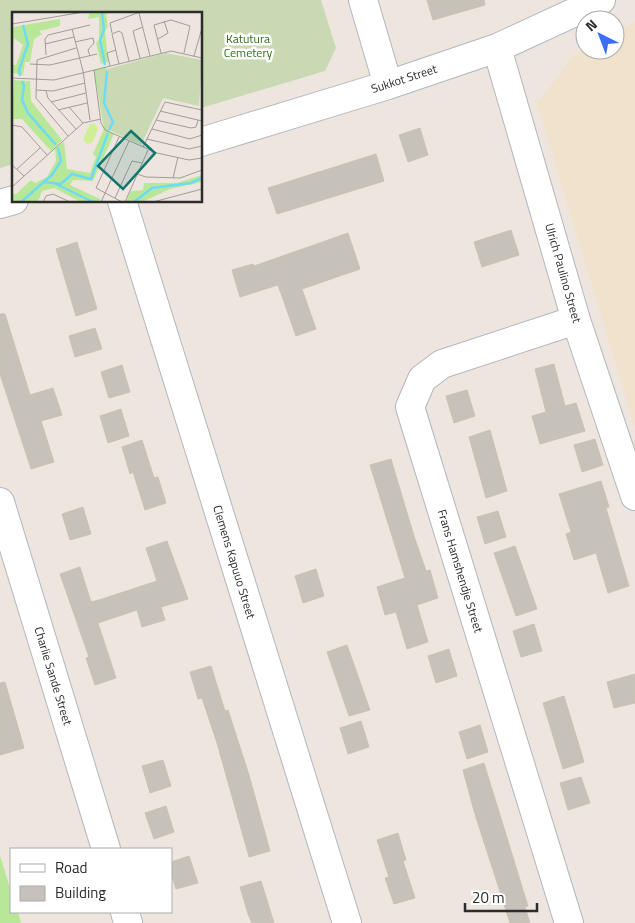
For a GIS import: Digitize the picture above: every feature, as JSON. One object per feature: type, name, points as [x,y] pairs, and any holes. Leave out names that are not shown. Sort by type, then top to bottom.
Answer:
[{"type":"street","points":[[363,0],[388,85]]},
{"type":"street","name":"Sukkot Street","points":[[202,142],[388,85],[497,48],[601,0]]},
{"type":"street","name":"Ulrich Paulino Street","points":[[497,48],[576,320],[635,496]]},
{"type":"street","name":"Clemens Kapuuo Street","points":[[122,202],[347,923]]},
{"type":"street","name":"Frans Hamshendje Street","points":[[569,923],[410,407],[422,379],[442,364],[576,320]]},
{"type":"street","name":"Charlie Sande Street","points":[[0,502],[106,848]]},
{"type":"shaded area","points":[[635,22],[635,428],[537,104],[575,55],[575,60],[625,60],[625,28]]},
{"type":"green space","name":"Katutura Cemetery","points":[[0,0],[321,0],[336,48],[325,71],[202,108],[202,12],[12,12],[12,165],[0,168]]},
{"type":"green space","points":[[0,855],[10,889],[10,913],[18,913],[21,923],[0,923]]},
{"type":"building","points":[[427,0],[484,0],[485,5],[433,20]]},
{"type":"building","points":[[420,128],[428,155],[408,162],[399,135]]},
{"type":"building","points":[[376,154],[384,181],[277,214],[268,188]]},
{"type":"building","points":[[511,230],[519,255],[482,267],[474,242]]},
{"type":"building","points":[[348,233],[360,269],[302,289],[316,329],[296,336],[278,285],[240,297],[232,270],[253,264],[254,266]]},
{"type":"building","points":[[77,242],[97,309],[76,316],[56,249]]},
{"type":"building","points":[[0,314],[5,314],[30,395],[53,388],[62,415],[41,421],[54,462],[31,469],[0,374]]},
{"type":"building","points":[[95,328],[102,349],[75,357],[69,336]]},
{"type":"building","points":[[554,364],[565,406],[576,403],[585,431],[540,444],[532,416],[546,412],[535,369]]},
{"type":"building","points":[[122,365],[130,392],[109,398],[101,372]]},
{"type":"building","points":[[467,390],[475,416],[454,423],[446,396]]},
{"type":"building","points":[[121,409],[129,436],[108,443],[100,416]]},
{"type":"building","points":[[490,430],[507,491],[486,498],[469,437]]},
{"type":"building","points":[[595,439],[603,465],[582,472],[574,445]]},
{"type":"building","points":[[142,440],[154,478],[158,477],[166,503],[145,510],[133,472],[130,474],[122,447]]},
{"type":"building","points":[[391,459],[414,536],[426,571],[430,570],[438,598],[417,605],[428,642],[407,649],[396,612],[385,615],[377,587],[405,578],[370,465]]},
{"type":"building","points":[[601,481],[609,507],[606,508],[629,586],[608,593],[596,553],[574,560],[566,534],[571,532],[559,494]]},
{"type":"building","points":[[83,507],[91,534],[70,540],[62,514]]},
{"type":"building","points":[[498,511],[506,537],[485,544],[477,517]]},
{"type":"building","points":[[167,541],[188,599],[161,607],[165,620],[142,627],[137,610],[98,623],[116,678],[95,685],[86,658],[89,657],[60,574],[80,567],[91,602],[99,600],[157,581],[146,548]]},
{"type":"building","points":[[515,546],[537,609],[516,616],[494,553]]},
{"type":"building","points":[[316,569],[324,596],[303,603],[295,576]]},
{"type":"building","points":[[534,624],[542,651],[521,657],[513,631]]},
{"type":"building","points":[[347,645],[370,710],[349,716],[327,652]]},
{"type":"building","points":[[449,649],[457,676],[436,683],[428,656]]},
{"type":"building","points":[[211,666],[225,711],[228,710],[249,775],[270,851],[249,857],[217,743],[202,698],[198,699],[190,672]]},
{"type":"building","points":[[635,674],[635,703],[614,708],[607,682]]},
{"type":"building","points":[[5,682],[24,748],[0,755],[0,683]]},
{"type":"building","points":[[564,696],[584,762],[563,769],[543,703]]},
{"type":"building","points":[[361,721],[369,747],[348,754],[340,728]]},
{"type":"building","points":[[480,725],[488,752],[467,759],[459,732]]},
{"type":"building","points":[[163,760],[171,786],[150,793],[142,766]]},
{"type":"building","points":[[484,763],[528,906],[525,907],[530,923],[510,923],[474,811],[463,770]]},
{"type":"building","points":[[581,777],[590,803],[568,810],[560,783]]},
{"type":"building","points":[[166,806],[174,832],[154,839],[145,813]]},
{"type":"building","points":[[398,833],[406,860],[403,861],[415,898],[394,904],[385,878],[389,877],[377,840]]},
{"type":"building","points":[[189,856],[198,883],[176,889],[172,876],[172,862]]},
{"type":"building","points":[[261,881],[274,923],[252,923],[248,914],[240,887]]}]
